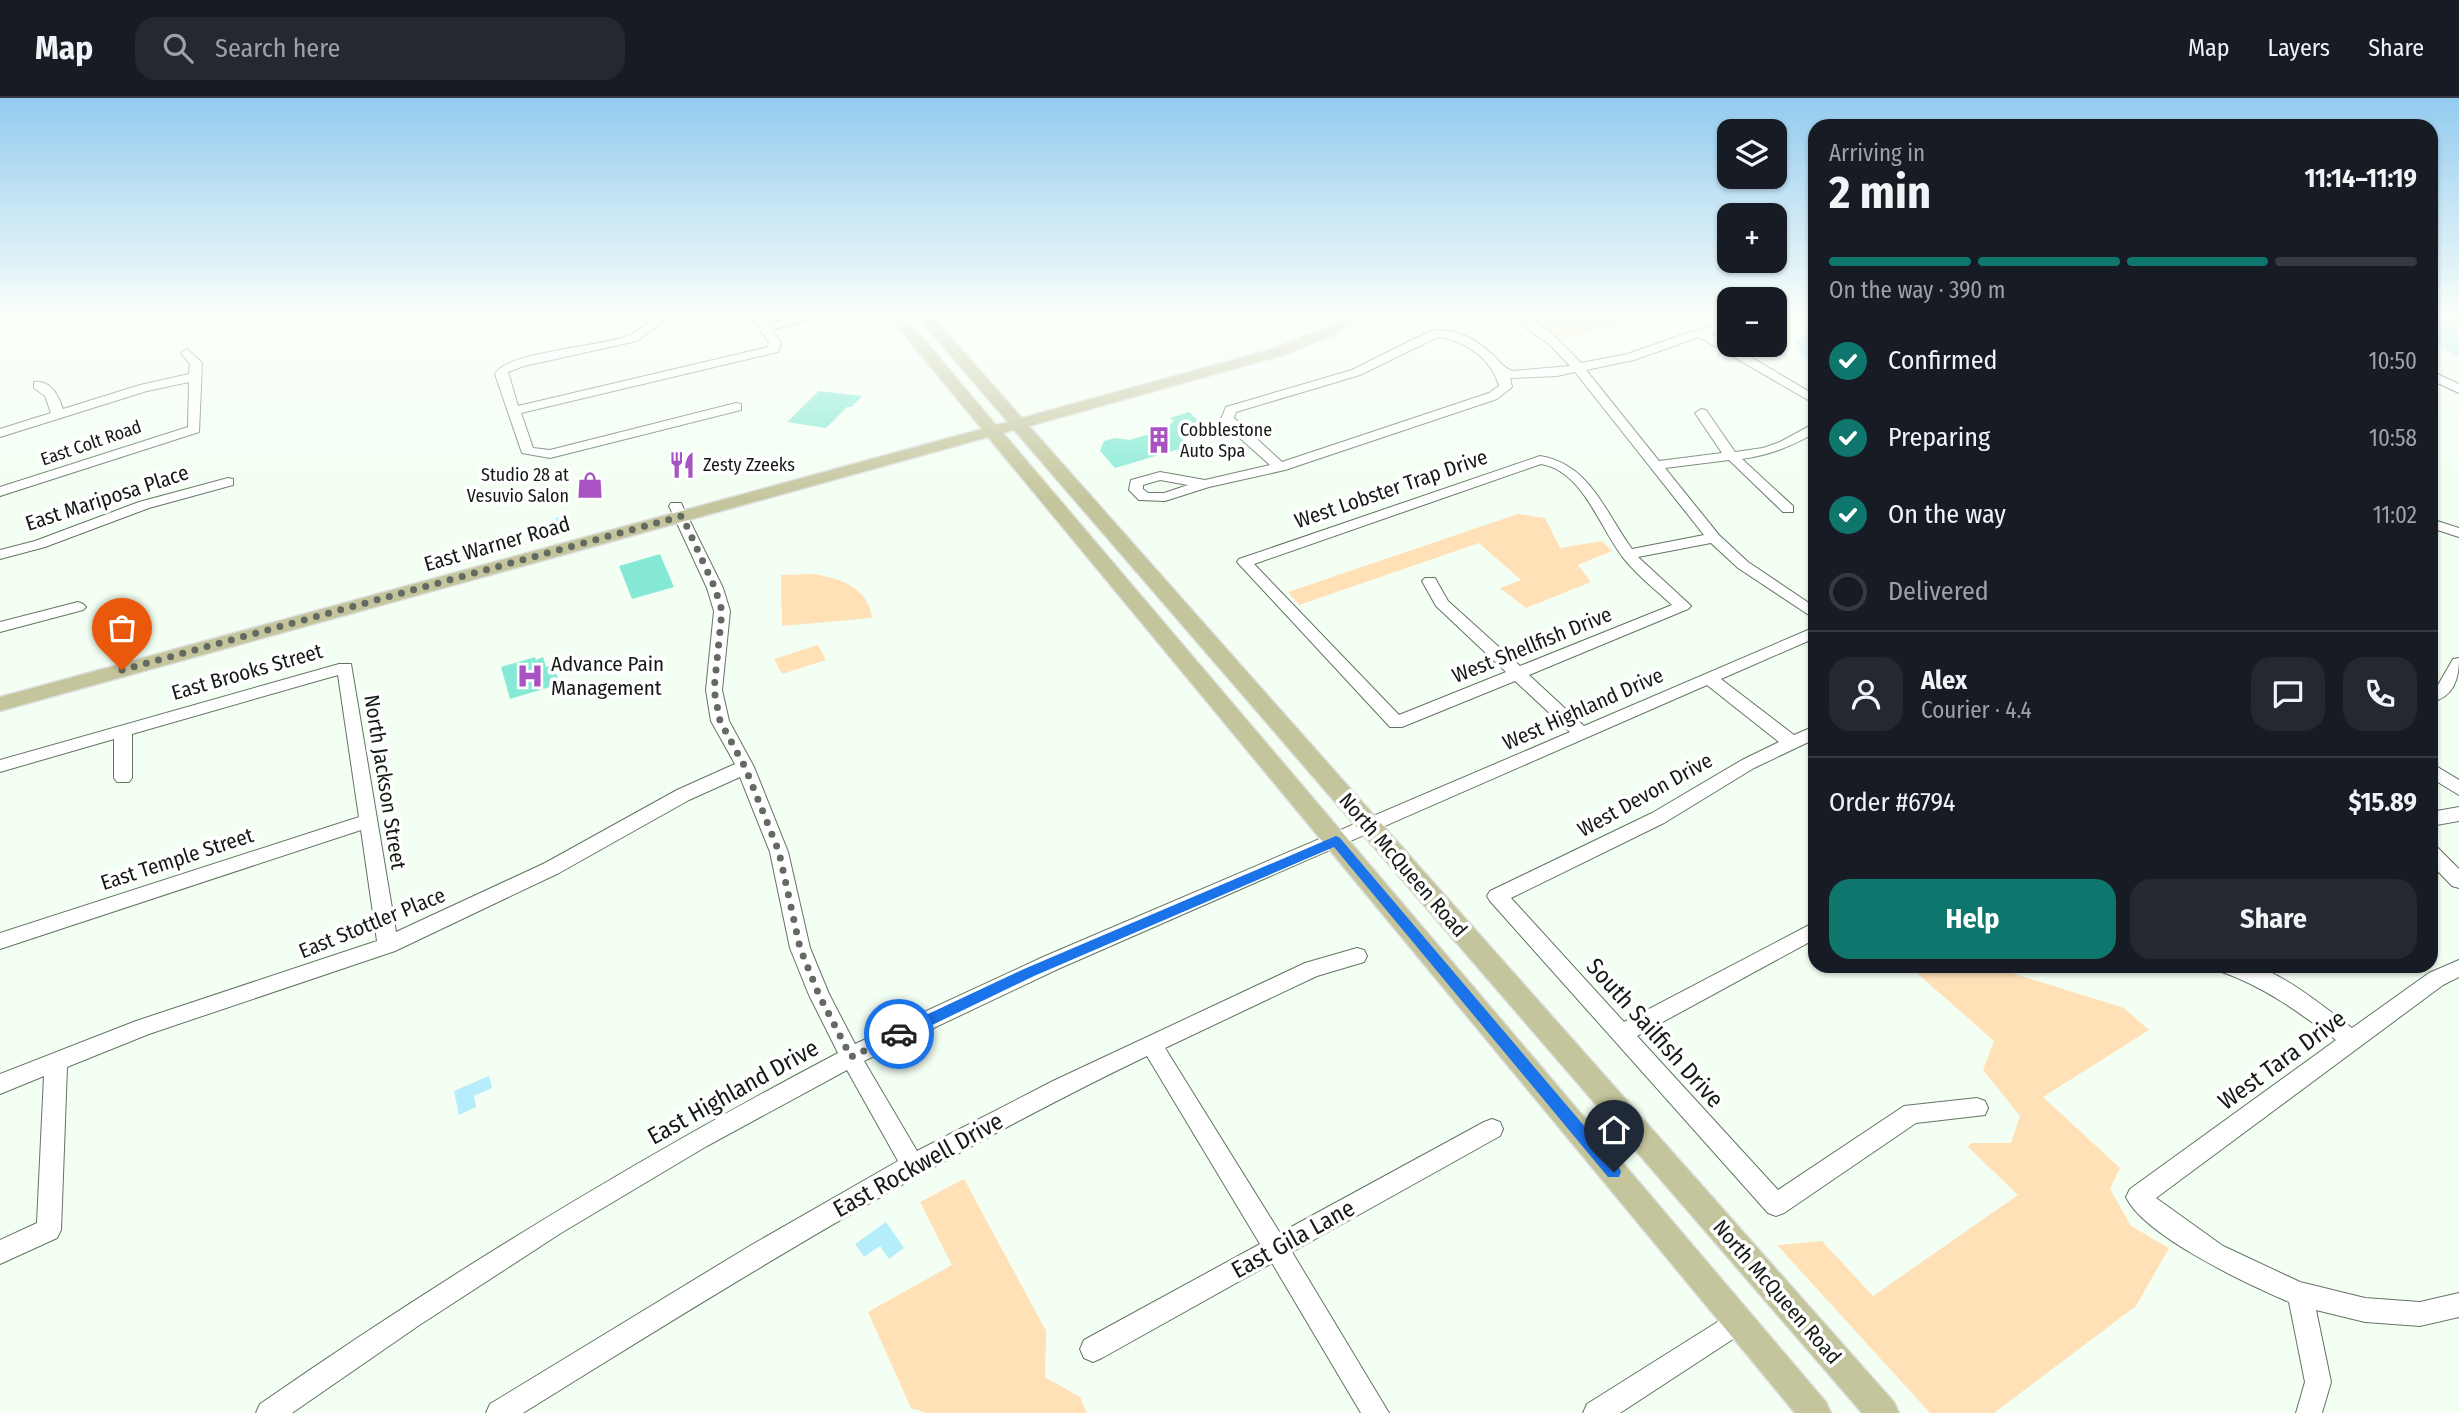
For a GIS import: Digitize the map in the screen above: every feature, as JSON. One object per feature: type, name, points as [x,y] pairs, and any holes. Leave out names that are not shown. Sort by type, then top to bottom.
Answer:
[{"type":"main road","name":"North McQueen Road","points":[[953,377],[1002,424],[1163,590],[1883,1413]]},
{"type":"main road","name":"North McQueen Road","points":[[972,377],[1002,424],[1134,600],[1815,1413]]},
{"type":"main road","name":"East Warner Road","points":[[0,690],[308,606],[679,511],[1169,377]]},
{"type":"main road","name":"East Warner Road","points":[[0,704],[679,511]]},
{"type":"main road","points":[[1134,600],[1163,590]]},
{"type":"main road","points":[[219,643],[239,632],[286,619],[308,606]]},
{"type":"street","points":[[0,433],[133,391],[193,377]]},
{"type":"street","name":"East Colt Road","points":[[0,492],[194,429],[195,377]]},
{"type":"street","points":[[503,377],[527,450],[539,454],[550,454],[640,434],[736,407]]},
{"type":"street","points":[[515,411],[656,377]]},
{"type":"street","points":[[1280,467],[1227,419],[1228,414],[1231,410],[1341,377]]},
{"type":"street","points":[[1205,484],[1280,467],[1395,431],[1493,396],[1506,387],[1503,377]]},
{"type":"street","points":[[1586,377],[1714,538],[1743,565],[1808,609]]},
{"type":"street","points":[[1776,377],[1808,396]]},
{"type":"street","points":[[2438,378],[2459,389]]},
{"type":"street","points":[[38,385],[51,394],[59,416]]},
{"type":"street","points":[[1700,413],[1763,489],[1788,509]]},
{"type":"street","points":[[1657,465],[1765,452],[1785,445],[1808,431]]},
{"type":"street","name":"West Lobster Trap Drive","points":[[1396,723],[1244,562],[1540,460],[1552,460],[1566,466],[1577,477],[1628,554]]},
{"type":"street","name":"East Mariposa Place","points":[[0,555],[40,544],[144,505],[228,482]]},
{"type":"street","points":[[679,511],[715,588],[722,611],[714,690],[720,721],[745,767],[779,852],[800,948],[819,995],[851,1057],[914,1165]]},
{"type":"street","points":[[2438,522],[2459,526]]},
{"type":"street","points":[[2438,523],[2459,533]]},
{"type":"street","points":[[1628,554],[1714,538]]},
{"type":"street","name":"West Shellfish Drive","points":[[1396,723],[1683,606],[1628,554]]},
{"type":"street","points":[[1430,581],[1441,603],[1583,734]]},
{"type":"street","points":[[0,627],[78,607]]},
{"type":"street","name":"West Highland Drive","points":[[1370,826],[1808,635]]},
{"type":"street","points":[[2438,693],[2444,689],[2459,663]]},
{"type":"street","name":"East Brooks Street","points":[[0,766],[345,668]]},
{"type":"street","name":"North Jackson Street","points":[[345,668],[388,945]]},
{"type":"street","points":[[1708,678],[1791,742]]},
{"type":"street","points":[[123,730],[123,778]]},
{"type":"street","name":"West Devon Drive","points":[[1497,896],[1658,818],[1748,764],[1808,735]]},
{"type":"street","name":"East Stottler Place","points":[[0,1084],[143,1027],[388,945],[552,868],[683,795],[745,767]]},
{"type":"street","points":[[2438,774],[2459,789]]},
{"type":"street","points":[[2438,818],[2459,814]]},
{"type":"street","name":"East Temple Street","points":[[0,941],[368,821]]},
{"type":"street","name":"East Highland Drive","points":[[269,1413],[376,1338],[533,1237],[682,1148],[851,1057],[1029,972],[1370,826]]},
{"type":"street","points":[[2438,860],[2459,881]]},
{"type":"street","name":"South Sailfish Drive","points":[[1497,896],[1776,1205],[1912,1112],[1977,1108]]},
{"type":"street","points":[[1620,1035],[1808,934]]},
{"type":"street","name":"East Rockwell Drive","points":[[499,1413],[698,1289],[914,1165],[1152,1045],[1312,969],[1357,956]]},
{"type":"street","name":"West Tara Drive","points":[[2301,1294],[2234,1266],[2173,1229],[2138,1197],[2436,979],[2459,968]]},
{"type":"street","points":[[2252,973],[2285,990],[2353,1041]]},
{"type":"street","points":[[1152,1045],[1376,1413]]},
{"type":"street","points":[[0,1252],[49,1230],[56,1061]]},
{"type":"street","name":"East Gila Lane","points":[[1093,1349],[1492,1129]]},
{"type":"street","points":[[2309,1413],[2318,1382],[2301,1294],[2365,1310],[2420,1314],[2459,1304]]},
{"type":"street","points":[[1597,1413],[1738,1321]]},
{"type":"shaded area","points":[[1518,514],[1545,518],[1560,548],[1602,541],[1612,551],[1578,565],[1591,582],[1526,608],[1500,588],[1521,580],[1479,543],[1299,605],[1288,592]]},
{"type":"shaded area","points":[[813,574],[833,578],[851,586],[865,599],[872,618],[782,626],[781,575]]},
{"type":"shaded area","points":[[818,645],[826,660],[782,674],[774,659]]},
{"type":"shaded area","points":[[1917,973],[2012,973],[2124,1008],[2149,1030],[2043,1097],[2120,1168],[2110,1189],[2131,1226],[2169,1248],[2136,1306],[1994,1413],[1930,1413],[1777,1245],[1822,1241],[1873,1296],[2018,1195],[1968,1147],[1971,1143],[2011,1143],[2020,1116],[1983,1070],[1994,1041]]},
{"type":"shaded area","points":[[964,1179],[1046,1331],[1045,1377],[1080,1397],[1087,1413],[927,1413],[911,1408],[868,1312],[952,1265],[920,1202]]},
{"type":"water","points":[[489,1076],[492,1088],[474,1096],[476,1107],[459,1115],[454,1091]]},
{"type":"water","points":[[886,1222],[904,1248],[889,1259],[880,1246],[864,1257],[855,1244]]},
{"type":"building","points":[[819,391],[862,396],[826,428],[787,422]]},
{"type":"building","name":"Cobblestone Auto Spa","points":[[1189,412],[1209,431],[1182,439],[1189,446],[1115,468],[1100,451],[1104,441],[1115,438],[1130,440],[1153,433],[1156,436],[1174,421],[1170,418]]},
{"type":"building","points":[[660,554],[674,587],[632,599],[619,566]]},
{"type":"building","name":"Advance Pain Management","points":[[535,657],[536,660],[543,657],[546,667],[553,665],[560,684],[510,699],[501,667]]},
{"type":"waterway","points":[[558,519],[561,530]]},
{"type":"way so far","points":[[122,670],[682,516],[715,588],[722,611],[714,690],[720,721],[745,767],[779,852],[795,933],[819,995],[851,1057],[899,1034]]},
{"type":"place","name":"Cobblestone Auto Spa","points":[[1159,440]]},
{"type":"place","name":"Zesty Zzeeks","points":[[682,465]]},
{"type":"place","name":"Studio 28 at Vesuvio Salon","points":[[590,485]]},
{"type":"place","name":"Advance Pain Management","points":[[530,676]]},
{"type":"route","points":[[899,1034],[1029,972],[1336,841],[1614,1172]]}]
